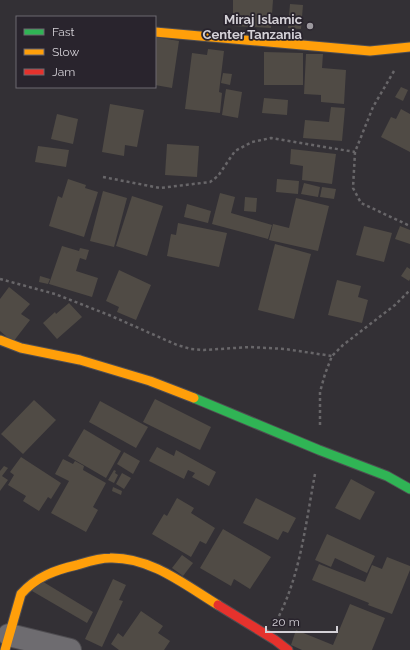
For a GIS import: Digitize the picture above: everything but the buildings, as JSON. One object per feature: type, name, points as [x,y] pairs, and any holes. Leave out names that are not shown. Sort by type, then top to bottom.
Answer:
[{"type":"street","points":[[156,32],[370,51],[409,47]]},
{"type":"street","points":[[0,340],[21,348],[80,360],[150,381],[387,476],[410,488]]},
{"type":"street","points":[[70,650],[7,643],[21,594],[36,579],[68,566],[110,558],[146,563],[159,569],[288,650]]},
{"type":"path","points":[[409,47],[373,106],[355,152],[352,188],[361,203],[410,226]]},
{"type":"path","points":[[103,177],[160,188],[210,182],[218,176],[235,151],[252,142],[271,138],[355,152]]},
{"type":"path","points":[[0,279],[55,294],[109,315],[177,345],[191,349],[285,349],[332,356]]},
{"type":"path","points":[[263,633],[274,624],[285,604],[298,564],[319,450],[320,392],[332,356],[395,305],[410,290]]},
{"type":"traffic: fast","points":[[194,398],[319,450],[387,476],[410,489]]},
{"type":"traffic: slow","points":[[156,32],[370,51],[410,47]]},
{"type":"traffic: slow","points":[[0,340],[21,348],[80,360],[150,381],[194,398]]},
{"type":"traffic: slow","points":[[5,650],[21,594],[27,588],[46,575],[97,559],[125,559],[140,562],[180,581],[218,605]]},
{"type":"traffic: jam","points":[[218,605],[275,640],[288,650]]},
{"type":"place","name":"Miraj Islamic Center Tanzania","points":[[310,26]]}]
